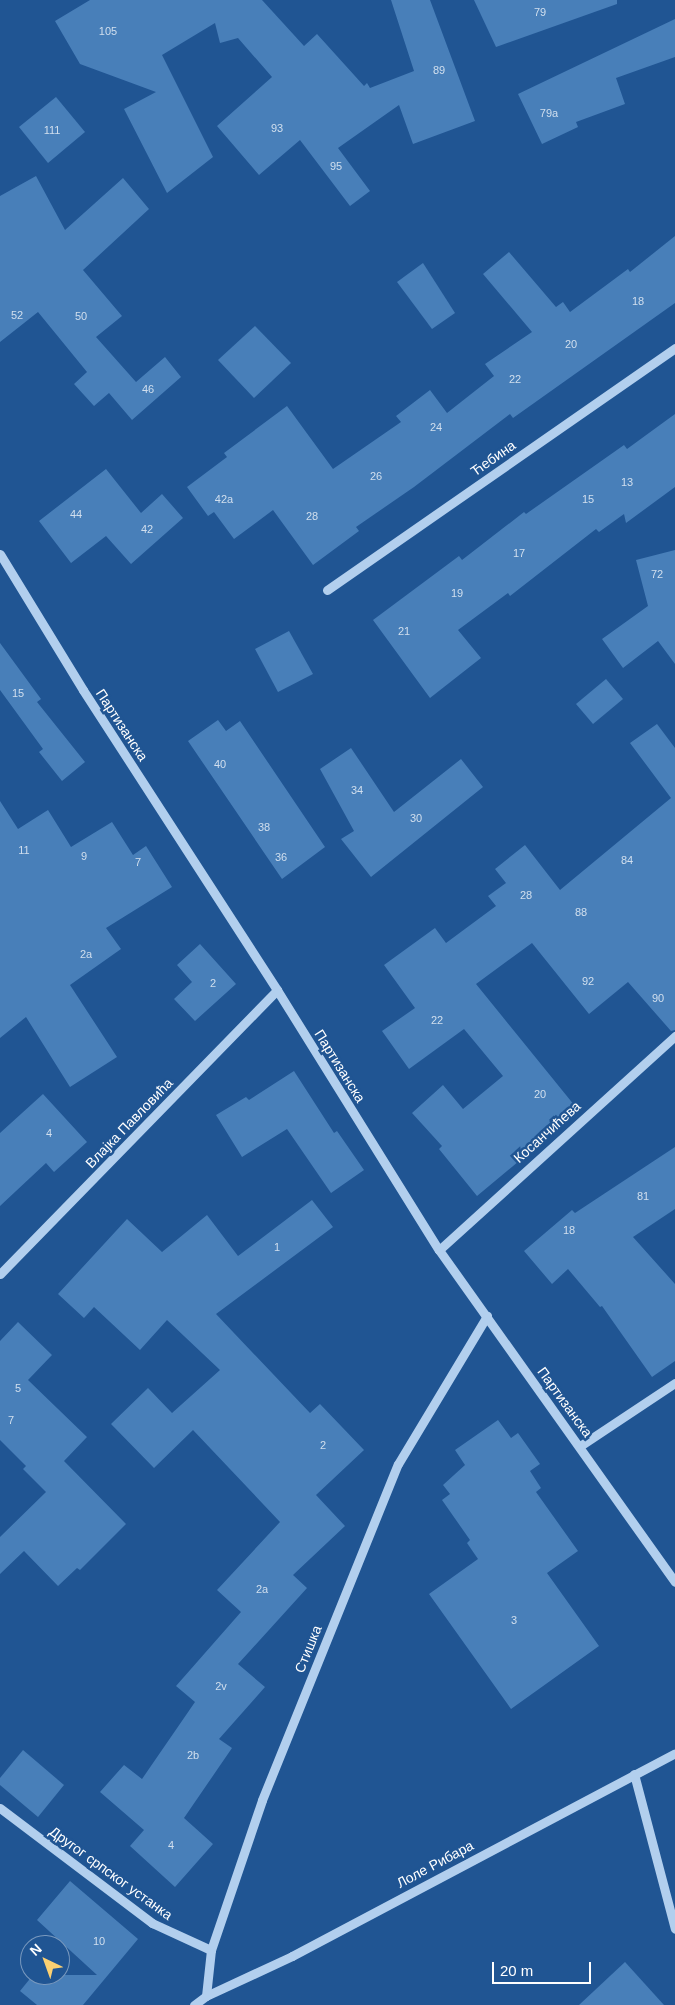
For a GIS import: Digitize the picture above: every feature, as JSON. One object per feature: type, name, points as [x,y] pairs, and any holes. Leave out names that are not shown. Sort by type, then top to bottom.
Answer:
[{"type":"street","name":"Ћебина","points":[[327,590],[675,348]]},
{"type":"street","name":"Партизанска","points":[[0,554],[83,690],[277,990],[439,1250],[675,1582]]},
{"type":"street","name":"Влајка Павловића","points":[[0,1274],[277,990]]},
{"type":"street","name":"Косанчићева","points":[[439,1250],[675,1036]]},
{"type":"street","name":"Стишка","points":[[206,1996],[212,1950],[262,1800],[398,1464],[487,1316]]},
{"type":"street","points":[[580,1446],[675,1383]]},
{"type":"street","name":"Лоле Рибара","points":[[206,1996],[292,1956],[675,1753]]},
{"type":"street","points":[[634,1774],[675,1929]]},
{"type":"street","name":"Другог српског устанка","points":[[0,1808],[152,1923],[212,1950]]},
{"type":"street","points":[[194,2005],[206,1996]]},
{"type":"building","points":[[90,0],[262,0],[304,46],[317,34],[364,86],[367,83],[370,88],[414,71],[391,0],[430,0],[475,121],[413,144],[399,105],[338,148],[370,191],[350,206],[300,140],[259,175],[217,126],[272,77],[238,38],[220,43],[215,23],[162,55],[213,157],[167,193],[124,109],[156,92],[80,64],[55,21]]},
{"type":"building","points":[[474,0],[617,0],[617,4],[496,47]]},
{"type":"building","points":[[675,19],[675,57],[616,78],[625,104],[576,122],[578,127],[542,144],[518,94]]},
{"type":"building","points":[[56,97],[85,132],[48,163],[19,127]]},
{"type":"building","points":[[36,176],[65,230],[123,178],[149,209],[83,270],[122,316],[96,337],[136,382],[165,357],[181,377],[132,420],[109,393],[94,406],[74,384],[87,372],[38,312],[0,342],[0,196]]},
{"type":"building","points":[[675,236],[675,303],[513,418],[510,414],[414,487],[356,527],[359,531],[313,565],[273,510],[234,539],[214,512],[208,516],[187,487],[227,457],[224,453],[287,406],[333,469],[401,422],[396,416],[430,390],[447,413],[494,376],[485,364],[532,332],[483,274],[509,252],[556,307],[563,302],[570,312],[628,269],[630,272]]},
{"type":"building","points":[[423,263],[455,313],[432,329],[397,282]]},
{"type":"building","points":[[255,326],[291,363],[254,398],[218,360]]},
{"type":"building","points":[[675,414],[675,487],[626,523],[624,514],[599,532],[596,529],[510,596],[508,593],[458,630],[481,658],[430,698],[373,620],[459,556],[462,560],[524,512],[526,514],[624,445],[627,449]]},
{"type":"building","points":[[106,469],[141,513],[162,494],[183,518],[131,564],[106,536],[71,563],[39,521]]},
{"type":"building","points":[[675,550],[675,664],[658,641],[623,668],[602,639],[648,606],[636,560]]},
{"type":"building","points":[[289,631],[313,674],[278,692],[255,649]]},
{"type":"building","points":[[0,643],[41,699],[37,702],[85,762],[62,781],[39,752],[43,749],[0,690]]},
{"type":"building","points":[[606,679],[623,699],[593,724],[576,704]]},
{"type":"building","points":[[218,720],[226,731],[240,721],[325,847],[282,879],[188,741]]},
{"type":"building","points":[[657,724],[675,748],[675,1030],[671,1031],[628,982],[589,1014],[532,943],[476,984],[579,1111],[477,1196],[439,1149],[442,1146],[412,1113],[443,1085],[463,1109],[503,1076],[464,1029],[409,1069],[382,1031],[415,1008],[384,965],[435,928],[446,943],[496,906],[488,896],[506,883],[495,869],[525,845],[560,890],[671,798],[630,743]]},
{"type":"building","points":[[351,748],[394,812],[461,759],[483,787],[371,877],[341,839],[354,831],[320,769]]},
{"type":"building","points":[[0,801],[18,829],[48,810],[71,847],[112,822],[133,855],[146,846],[172,887],[106,928],[121,949],[70,985],[117,1057],[70,1087],[26,1017],[0,1038]]},
{"type":"building","points":[[200,944],[236,984],[195,1021],[174,999],[192,982],[177,965]]},
{"type":"building","points":[[294,1071],[334,1133],[337,1131],[364,1170],[331,1193],[287,1129],[242,1157],[216,1115],[246,1097],[249,1100]]},
{"type":"building","points":[[43,1094],[87,1142],[54,1172],[46,1163],[0,1206],[0,1133]]},
{"type":"building","points":[[675,1147],[675,1209],[633,1237],[675,1284],[675,1361],[652,1377],[602,1306],[600,1307],[568,1269],[552,1284],[524,1251],[572,1210],[575,1213]]},
{"type":"building","points":[[312,1200],[333,1227],[216,1314],[310,1413],[320,1404],[364,1450],[316,1495],[345,1526],[293,1575],[307,1588],[238,1664],[265,1687],[219,1739],[232,1748],[184,1818],[213,1844],[175,1887],[130,1846],[144,1830],[100,1792],[124,1765],[142,1779],[195,1702],[176,1686],[241,1612],[217,1590],[280,1522],[193,1430],[154,1468],[111,1424],[148,1388],[172,1413],[220,1370],[167,1320],[140,1350],[94,1307],[84,1318],[58,1294],[127,1219],[162,1252],[207,1215],[238,1256]]},
{"type":"building","points":[[18,1322],[52,1355],[28,1380],[87,1437],[64,1461],[126,1524],[80,1570],[77,1568],[58,1586],[24,1551],[0,1574],[0,1537],[46,1492],[23,1469],[26,1466],[0,1440],[0,1341]]},
{"type":"building","points":[[498,1420],[511,1438],[518,1433],[540,1464],[530,1471],[541,1488],[536,1492],[578,1551],[547,1573],[599,1646],[511,1709],[429,1594],[478,1559],[467,1543],[470,1540],[442,1500],[450,1494],[443,1485],[465,1465],[455,1450]]},
{"type":"building","points":[[23,1750],[64,1785],[38,1817],[0,1785],[0,1778]]},
{"type":"building","points":[[70,1881],[138,1939],[83,2005],[37,2005],[20,1991],[25,1985],[70,1985],[70,1975],[97,1975],[70,1950],[70,1935],[53,1935],[37,1920]]},
{"type":"building","points":[[625,1962],[664,2005],[579,2005]]}]
